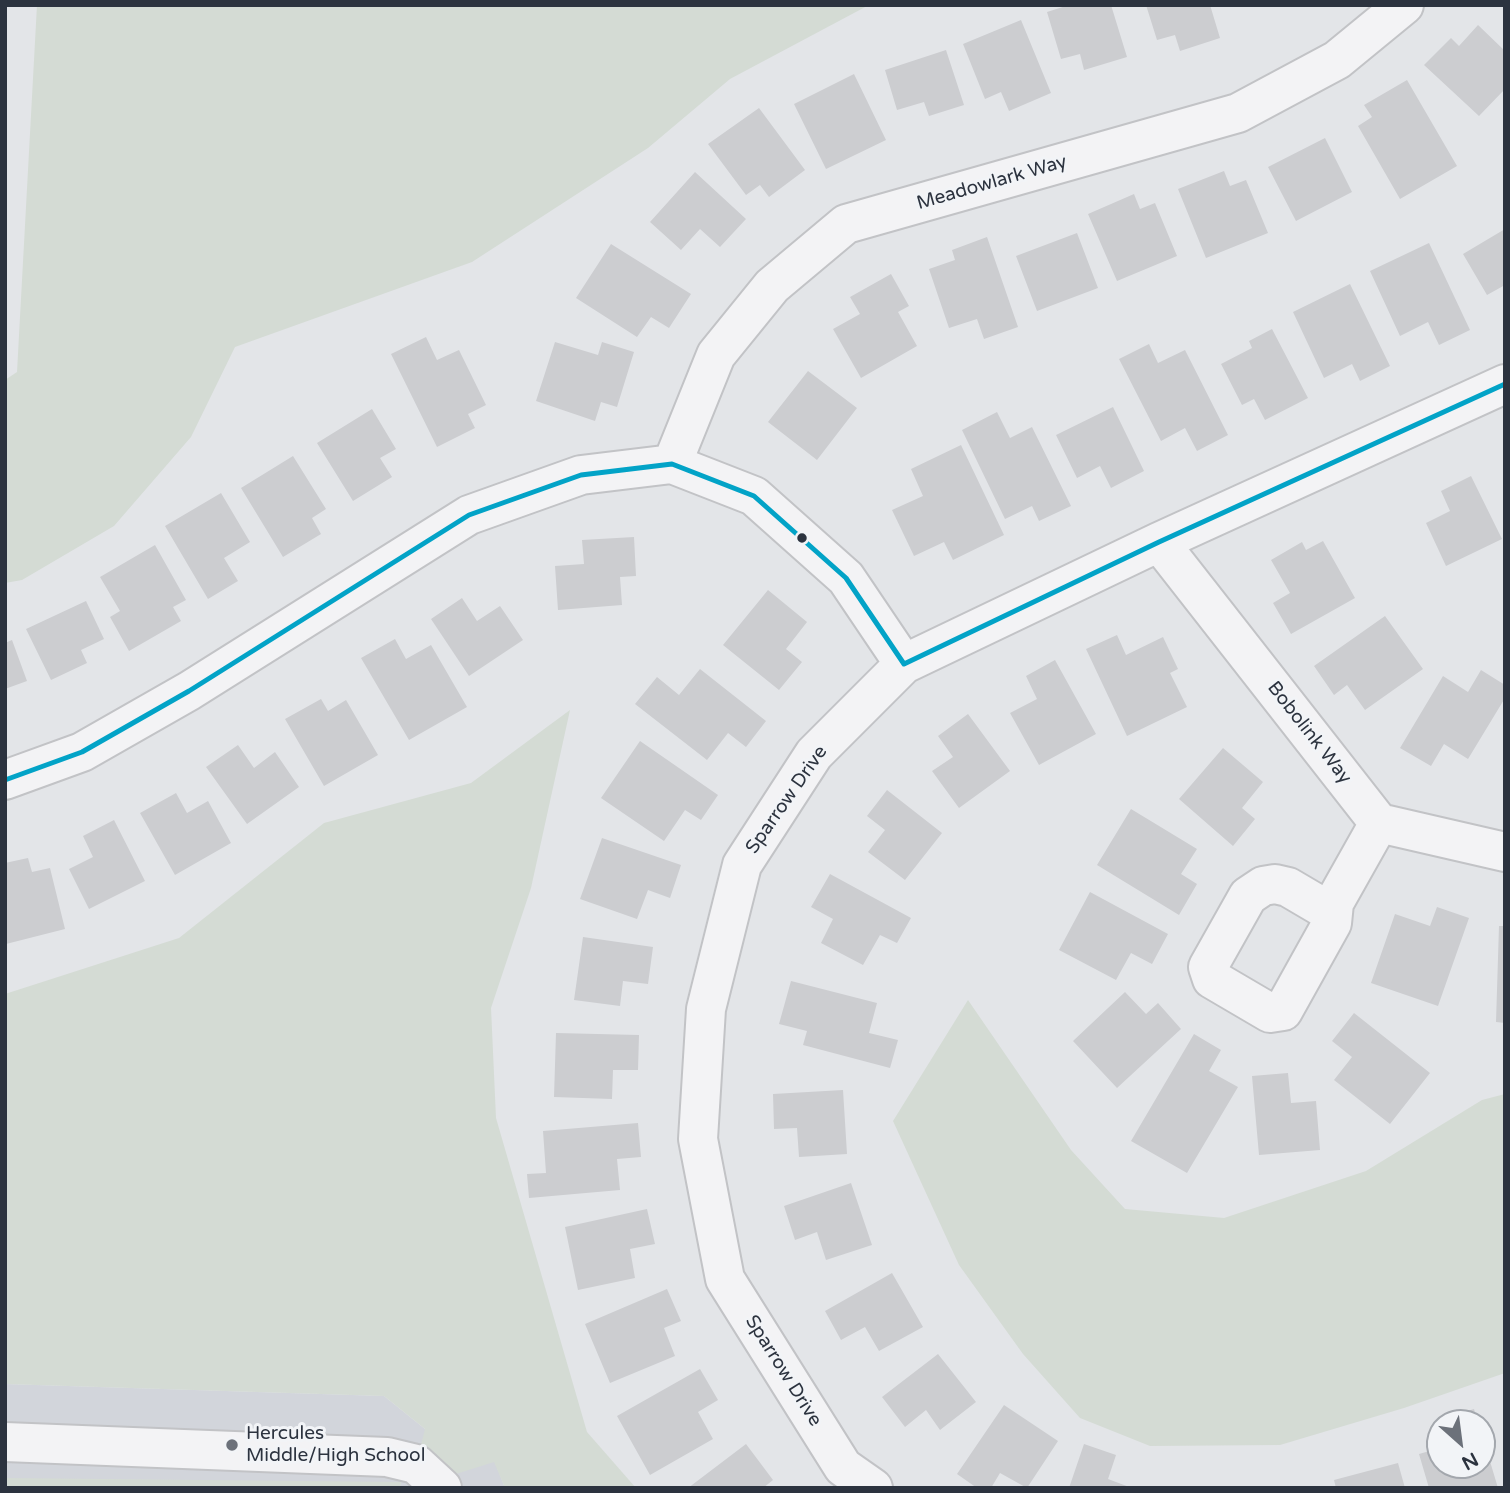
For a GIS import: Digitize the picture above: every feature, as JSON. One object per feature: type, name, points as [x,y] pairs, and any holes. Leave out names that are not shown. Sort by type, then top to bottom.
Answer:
[{"type":"street","name":"Meadowlark Way","points":[[672,464],[716,355],[772,286],[846,224],[1238,113],[1337,60],[1404,5]]},
{"type":"street","name":"Sparrow Drive","points":[[873,1488],[843,1467],[725,1279],[698,1139],[706,1009],[742,865],[814,754],[904,664],[1159,542],[1505,384]]},
{"type":"street","points":[[5,780],[82,752],[177,698],[469,515],[581,475],[672,464],[754,496],[846,578],[904,664]]},
{"type":"street","name":"Bobolink Way","points":[[1159,542],[1380,823]]},
{"type":"street","points":[[1334,903],[1380,823],[1505,852]]},
{"type":"street","points":[[5,1442],[387,1457],[416,1464],[442,1488]]},
{"type":"shaded area","points":[[37,5],[869,5],[730,79],[648,148],[472,262],[235,347],[191,437],[114,526],[22,580],[5,583],[5,380],[17,372]]},
{"type":"shaded area","points":[[570,710],[531,888],[491,1008],[496,1118],[587,1432],[636,1488],[505,1488],[494,1462],[437,1480],[416,1464],[425,1429],[384,1396],[5,1384],[5,994],[179,938],[324,823],[471,783]]},
{"type":"shaded area","points":[[968,1000],[1071,1150],[1125,1209],[1224,1218],[1366,1171],[1482,1100],[1505,1094],[1505,1373],[1404,1408],[1280,1445],[1150,1446],[1080,1418],[1023,1354],[959,1265],[893,1121]]},
{"type":"shaded area","name":"Hercules Middle/High School","points":[[5,1384],[384,1396],[425,1429],[495,1462],[505,1488],[5,1488]]},
{"type":"shaded area","points":[[5,1478],[401,1482],[400,1488],[5,1488]]},
{"type":"building","points":[[1069,5],[1111,5],[1127,57],[1084,70],[1080,54],[1061,59],[1047,12]]},
{"type":"building","points":[[1146,5],[1210,5],[1220,38],[1180,51],[1175,35],[1157,40]]},
{"type":"building","points":[[1021,20],[1051,93],[1009,111],[1001,92],[985,99],[963,44]]},
{"type":"building","points":[[1478,25],[1505,51],[1505,89],[1479,116],[1424,65],[1451,38],[1459,46]]},
{"type":"building","points":[[946,50],[964,105],[929,116],[924,102],[897,110],[885,70]]},
{"type":"building","points":[[854,74],[886,140],[826,169],[794,104]]},
{"type":"building","points":[[1407,80],[1457,166],[1400,199],[1358,126],[1372,117],[1364,105]]},
{"type":"building","points":[[759,108],[805,170],[769,197],[760,185],[746,195],[708,144]]},
{"type":"building","points":[[1325,138],[1352,192],[1296,221],[1268,167]]},
{"type":"building","points":[[1224,171],[1230,186],[1246,180],[1268,233],[1206,258],[1178,189]]},
{"type":"building","points":[[695,172],[746,219],[720,247],[700,229],[681,250],[650,222]]},
{"type":"building","points":[[1134,194],[1140,209],[1155,203],[1177,256],[1117,281],[1088,214]]},
{"type":"building","points":[[1505,229],[1505,285],[1487,295],[1463,254]]},
{"type":"building","points":[[1077,233],[1098,288],[1037,311],[1016,256]]},
{"type":"building","points":[[987,237],[1018,327],[984,339],[977,319],[949,328],[929,269],[955,260],[952,250]]},
{"type":"building","points":[[1429,243],[1470,330],[1439,345],[1428,322],[1400,336],[1370,271]]},
{"type":"building","points":[[611,244],[691,294],[669,328],[651,317],[637,337],[576,298]]},
{"type":"building","points":[[891,274],[909,306],[898,312],[917,346],[861,378],[833,329],[860,314],[850,297]]},
{"type":"building","points":[[1350,284],[1390,366],[1360,381],[1352,364],[1324,378],[1293,312]]},
{"type":"building","points":[[1272,329],[1308,398],[1265,420],[1254,399],[1242,405],[1221,364],[1252,348],[1249,341]]},
{"type":"building","points":[[426,337],[437,360],[459,350],[486,405],[468,414],[475,428],[437,447],[391,354]]},
{"type":"building","points":[[555,342],[598,355],[602,342],[634,352],[617,407],[601,402],[595,421],[536,401]]},
{"type":"building","points":[[1149,344],[1158,363],[1185,350],[1228,435],[1197,451],[1185,428],[1161,441],[1119,359]]},
{"type":"building","points":[[808,371],[857,408],[817,460],[768,422]]},
{"type":"building","points":[[1113,407],[1144,471],[1111,488],[1100,466],[1077,478],[1056,435]]},
{"type":"building","points":[[372,409],[396,449],[380,458],[392,477],[353,501],[317,443]]},
{"type":"building","points":[[997,412],[1010,438],[1032,427],[1071,506],[1039,521],[1032,506],[1005,519],[962,430]]},
{"type":"building","points":[[961,445],[1004,535],[953,560],[944,542],[914,556],[892,510],[923,496],[911,469]]},
{"type":"building","points":[[293,456],[326,509],[312,518],[321,534],[283,557],[241,488]]},
{"type":"building","points":[[1471,476],[1502,539],[1446,566],[1426,523],[1450,511],[1441,491]]},
{"type":"building","points":[[221,493],[250,542],[224,558],[238,581],[208,599],[165,526]]},
{"type":"building","points":[[634,537],[636,576],[620,577],[622,605],[558,610],[555,566],[584,564],[582,540]]},
{"type":"building","points":[[1323,541],[1355,598],[1291,634],[1273,603],[1290,593],[1271,560],[1302,542],[1306,550]]},
{"type":"building","points":[[155,545],[186,600],[173,607],[181,621],[129,651],[110,617],[120,611],[100,577]]},
{"type":"building","points":[[768,590],[807,622],[786,649],[802,662],[779,690],[723,645]]},
{"type":"building","points":[[462,598],[477,621],[500,606],[523,640],[469,676],[431,619]]},
{"type":"building","points":[[86,601],[104,639],[81,650],[87,663],[51,680],[26,629]]},
{"type":"building","points":[[1385,616],[1423,669],[1365,710],[1347,685],[1334,695],[1314,666]]},
{"type":"building","points":[[1117,635],[1126,655],[1163,637],[1178,669],[1170,673],[1187,707],[1127,736],[1086,649]]},
{"type":"building","points":[[395,639],[406,659],[431,645],[467,707],[409,740],[361,658]]},
{"type":"building","points":[[12,640],[27,681],[5,689],[5,643]]},
{"type":"building","points":[[1055,660],[1096,734],[1039,765],[1010,713],[1037,699],[1026,676]]},
{"type":"building","points":[[700,669],[766,721],[746,747],[728,733],[707,760],[635,704],[657,677],[679,695]]},
{"type":"building","points":[[1481,670],[1505,685],[1505,698],[1468,759],[1444,744],[1431,766],[1400,748],[1443,676],[1468,692]]},
{"type":"building","points":[[321,699],[328,711],[346,700],[378,755],[324,786],[285,719]]},
{"type":"building","points":[[968,714],[1010,771],[959,808],[932,771],[953,757],[938,736]]},
{"type":"building","points":[[640,741],[718,795],[701,820],[685,810],[664,841],[601,798]]},
{"type":"building","points":[[238,745],[254,768],[275,752],[299,787],[247,824],[206,767]]},
{"type":"building","points":[[1223,748],[1263,782],[1242,808],[1255,819],[1233,846],[1179,799]]},
{"type":"building","points":[[887,790],[942,833],[905,880],[868,852],[885,830],[867,816]]},
{"type":"building","points":[[176,793],[187,813],[208,801],[231,843],[175,875],[140,813]]},
{"type":"building","points":[[1131,809],[1197,849],[1181,874],[1197,884],[1179,915],[1097,865]]},
{"type":"building","points":[[114,820],[145,881],[89,909],[69,869],[93,857],[83,836]]},
{"type":"building","points":[[602,838],[681,865],[670,898],[648,890],[637,919],[580,899]]},
{"type":"building","points":[[28,858],[32,872],[50,868],[65,929],[6,944],[5,863]]},
{"type":"building","points":[[830,874],[911,918],[897,943],[880,935],[863,965],[821,943],[833,919],[811,907]]},
{"type":"building","points":[[1090,892],[1168,934],[1152,964],[1131,953],[1116,980],[1059,950]]},
{"type":"building","points":[[1437,907],[1469,918],[1438,1006],[1371,983],[1395,914],[1430,926]]},
{"type":"building","points":[[1499,926],[1505,926],[1505,1023],[1496,1022]]},
{"type":"building","points":[[583,937],[653,947],[648,984],[623,981],[620,1006],[574,1000]]},
{"type":"building","points":[[791,981],[877,1003],[869,1033],[898,1040],[890,1068],[803,1045],[807,1031],[779,1024]]},
{"type":"building","points":[[1125,992],[1146,1014],[1158,1003],[1181,1029],[1117,1088],[1073,1041]]},
{"type":"building","points":[[1354,1013],[1430,1073],[1390,1124],[1334,1080],[1352,1057],[1332,1041]]},
{"type":"building","points":[[556,1033],[639,1035],[638,1070],[613,1070],[612,1099],[554,1097]]},
{"type":"building","points":[[1194,1034],[1221,1050],[1209,1071],[1238,1087],[1187,1173],[1131,1141]]},
{"type":"building","points":[[1288,1073],[1291,1103],[1316,1101],[1320,1150],[1259,1155],[1252,1076]]},
{"type":"building","points":[[843,1090],[847,1154],[799,1157],[797,1128],[774,1129],[773,1094]]},
{"type":"building","points":[[638,1123],[641,1157],[617,1159],[620,1190],[529,1198],[527,1174],[546,1173],[543,1131]]},
{"type":"building","points":[[851,1183],[872,1245],[826,1260],[817,1232],[795,1240],[784,1206]]},
{"type":"building","points":[[647,1209],[655,1244],[630,1249],[635,1278],[578,1290],[565,1227]]},
{"type":"building","points":[[892,1273],[923,1327],[879,1351],[865,1327],[841,1340],[825,1311]]},
{"type":"building","points":[[667,1289],[681,1321],[664,1328],[675,1356],[610,1383],[585,1324]]},
{"type":"building","points":[[938,1354],[976,1402],[940,1430],[926,1410],[905,1427],[882,1397]]},
{"type":"building","points":[[700,1369],[718,1400],[698,1412],[713,1439],[650,1475],[617,1416]]},
{"type":"building","points":[[1004,1405],[1058,1441],[1027,1488],[1000,1473],[991,1488],[977,1488],[957,1474]]},
{"type":"building","points":[[746,1444],[773,1480],[763,1488],[688,1488]]},
{"type":"building","points":[[1084,1444],[1116,1455],[1108,1479],[1132,1488],[1069,1488]]},
{"type":"building","points":[[1426,1452],[1426,1478],[1419,1454]]},
{"type":"building","points":[[1398,1463],[1405,1488],[1336,1488],[1334,1480]]},
{"type":"building","points":[[1426,1479],[1495,1479],[1498,1488],[1429,1488]]},
{"type":"transit line","points":[[5,780],[82,752],[189,691],[469,515],[581,475],[672,464],[754,496],[846,578],[904,664],[1159,542],[1505,384]]},
{"type":"place","name":"Hercules Middle/High School","points":[[232,1445]]}]
